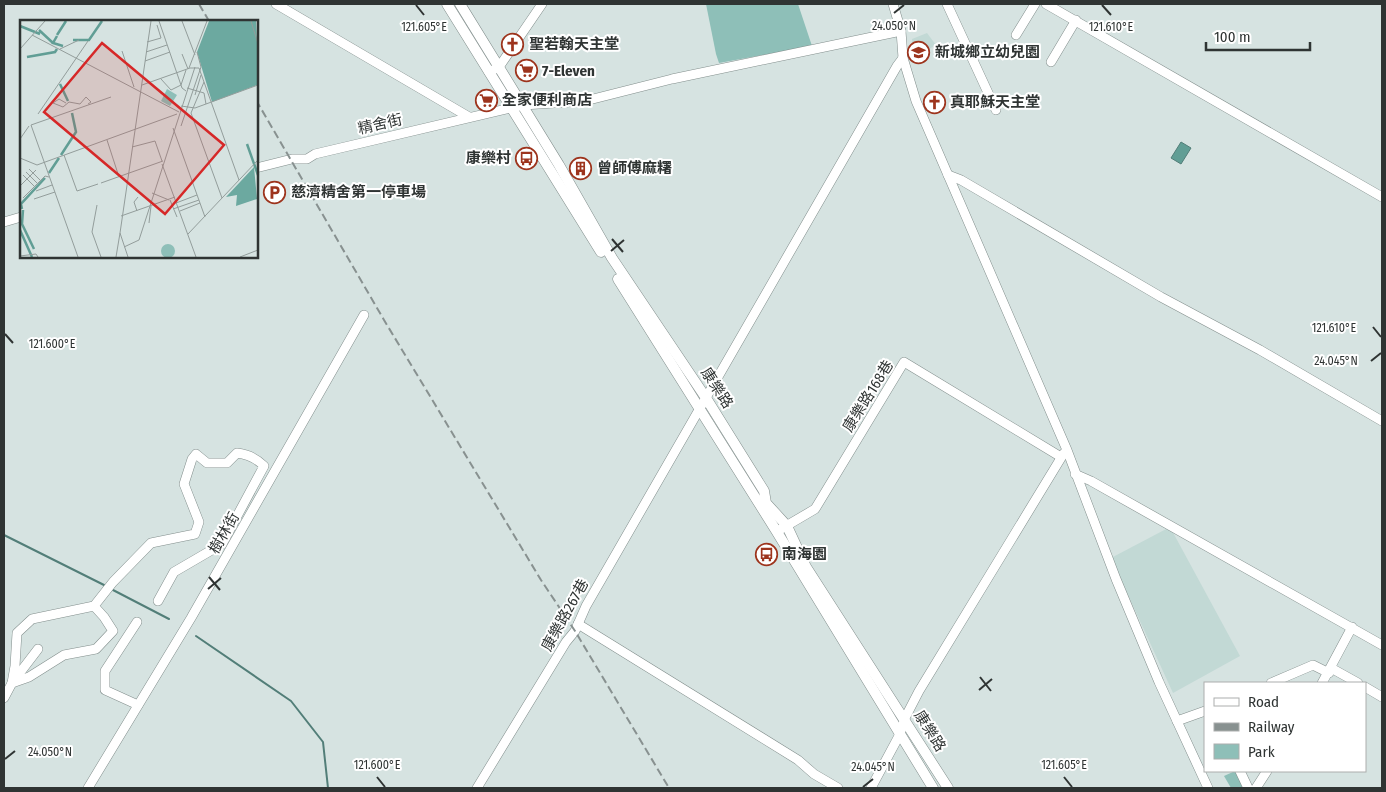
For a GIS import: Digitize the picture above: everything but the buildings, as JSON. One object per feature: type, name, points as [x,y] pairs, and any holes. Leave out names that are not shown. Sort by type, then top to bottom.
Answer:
[{"type":"main road","name":"康樂路","points":[[447,4],[494,69],[523,105],[612,258],[706,398],[764,491],[766,503],[787,526],[806,567],[948,788]]},
{"type":"main road","name":"康樂路","points":[[460,4],[494,69],[511,108],[777,532],[933,788]]},
{"type":"street","points":[[276,4],[469,117]]},
{"type":"street","points":[[494,69],[542,4]]},
{"type":"street","points":[[893,4],[901,31],[903,58],[916,100],[1064,453],[1075,474],[1120,588],[1177,722],[1208,788]]},
{"type":"street","points":[[947,4],[996,110]]},
{"type":"street","points":[[1016,35],[1035,4]]},
{"type":"street","points":[[1046,4],[1382,197]]},
{"type":"street","points":[[1051,62],[1076,20]]},
{"type":"street","name":"精舍街","points":[[258,168],[292,160],[307,159],[315,154],[523,105],[585,100],[707,71],[901,31]]},
{"type":"street","name":"康樂路267巷","points":[[477,788],[578,624],[586,606],[673,453],[896,66],[903,58]]},
{"type":"street","points":[[948,175],[969,185],[1161,297],[1260,350],[1382,421]]},
{"type":"street","points":[[4,222],[20,218]]},
{"type":"street","name":"樹林街","points":[[88,788],[196,609],[364,315]]},
{"type":"street","name":"康樂路168巷","points":[[777,532],[815,509],[904,362],[1064,453]]},
{"type":"street","points":[[12,683],[17,633],[32,619],[94,606],[113,582],[151,543],[195,534],[199,522],[184,484],[192,459],[196,454],[206,463],[227,464],[237,453],[245,454],[260,462],[264,466],[222,544],[174,572],[158,601]]},
{"type":"street","points":[[871,788],[900,734],[904,718],[919,691],[1064,453]]},
{"type":"street","points":[[1075,474],[1091,481],[1352,627],[1382,646]]},
{"type":"street","points":[[12,683],[29,677],[64,655],[96,649],[113,632],[94,606]]},
{"type":"street","points":[[136,622],[105,671],[105,690],[138,705]]},
{"type":"street","points":[[578,624],[798,760],[814,774],[838,788]]},
{"type":"street","points":[[1323,682],[1352,627]]},
{"type":"street","points":[[4,698],[12,683],[38,649]]},
{"type":"street","points":[[1274,682],[1312,665],[1330,670],[1356,682]]},
{"type":"street","points":[[1366,688],[1382,697]]},
{"type":"street","points":[[1177,722],[1204,711]]},
{"type":"street","points":[[1240,772],[1248,788]]},
{"type":"street","points":[[1256,788],[1266,772]]},
{"type":"shaded area","name":"新城鄉立幼兒園","points":[[927,33],[936,45],[913,58],[912,39]]},
{"type":"shaded area","points":[[1181,142],[1191,148],[1181,164],[1171,158]]},
{"type":"shaded area","points":[[1170,527],[1240,656],[1173,693],[1111,558]]},
{"type":"green space","points":[[706,4],[798,4],[812,46],[719,63]]},
{"type":"green space","points":[[1236,772],[1244,788],[1231,788],[1224,776]]},
{"type":"waterway","points":[[4,535],[104,585]]},
{"type":"waterway","points":[[113,590],[169,619]]},
{"type":"waterway","points":[[196,636],[291,701],[323,742],[328,788]]},
{"type":"railway","points":[[199,4],[208,20]]},
{"type":"railway","points":[[258,103],[384,320],[669,788]]},
{"type":"place","name":"聖若翰天主堂","points":[[513,44]]},
{"type":"place","name":"新城鄉立幼兒園","points":[[919,52]]},
{"type":"place","name":"7-Eleven","points":[[526,71]]},
{"type":"place","name":"全家便利商店","points":[[486,100]]},
{"type":"place","name":"真耶穌天主堂","points":[[934,102]]},
{"type":"place","name":"康樂村","points":[[527,158]]},
{"type":"place","name":"曾師傅麻糬","points":[[581,168]]},
{"type":"place","name":"慈濟精舍第一停車場","points":[[275,192]]},
{"type":"place","name":"南海園","points":[[766,554]]}]
